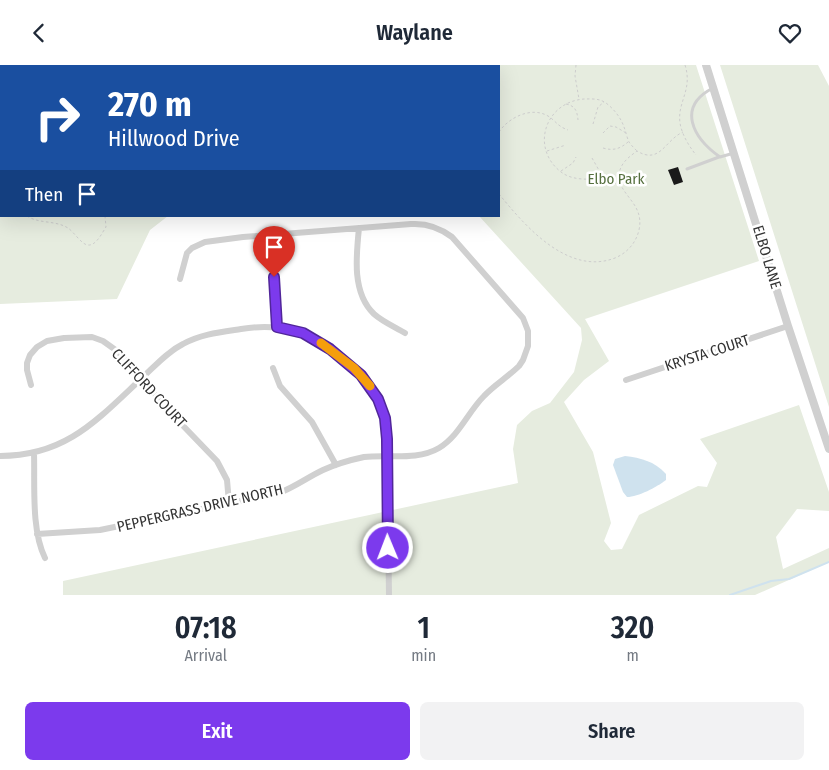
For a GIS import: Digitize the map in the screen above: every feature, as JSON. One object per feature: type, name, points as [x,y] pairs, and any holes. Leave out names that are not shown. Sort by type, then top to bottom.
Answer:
[{"type":"street","name":"ELBO LANE","points":[[706,65],[788,326],[829,449]]},
{"type":"street","name":"PEPPERGRASS DRIVE NORTH","points":[[37,534],[100,531],[262,497],[287,490],[336,465],[364,457],[424,454],[435,450],[446,443],[457,431],[483,397],[519,366],[528,346],[528,331],[519,311],[457,242],[439,228],[418,223],[212,241],[198,245],[187,253],[180,279]]},
{"type":"street","points":[[359,228],[356,258],[359,284],[363,297],[375,315],[405,333]]},
{"type":"street","points":[[271,236],[277,327]]},
{"type":"street","name":"KRYSTA COURT","points":[[626,380],[788,326]]},
{"type":"street","points":[[0,456],[34,453],[62,443],[81,432],[171,351],[192,339],[249,327],[277,327],[293,330],[313,338],[347,361],[361,375],[378,399],[385,418],[389,595]]},
{"type":"street","name":"CLIFFORD COURT","points":[[31,385],[27,363],[33,350],[47,341],[75,337],[92,337],[103,341],[117,351],[142,378],[156,397],[220,465],[227,480],[229,503]]},
{"type":"street","points":[[273,368],[280,386],[312,422],[336,465]]},
{"type":"street","points":[[34,453],[37,534],[45,558]]},
{"type":"lane","points":[[713,88],[697,99],[692,116],[693,126],[697,136],[704,145],[720,157]]},
{"type":"lane","points":[[687,169],[734,153]]},
{"type":"path","points":[[576,65],[576,91],[579,99]]},
{"type":"path","points":[[685,65],[688,84],[680,123],[682,132],[696,155]]},
{"type":"path","points":[[621,186],[604,179],[577,179],[561,171],[552,163],[546,151],[544,137],[550,117],[554,112],[565,103],[579,99],[597,99],[604,102],[619,117],[629,142],[637,151],[648,155],[655,155],[660,152],[674,136],[682,132]]},
{"type":"path","points":[[592,124],[598,107],[604,102]]},
{"type":"path","points":[[565,103],[574,106],[578,120]]},
{"type":"path","points":[[500,131],[508,121],[522,115],[539,113],[550,117],[560,127],[568,130]]},
{"type":"path","points":[[603,133],[610,126],[626,133]]},
{"type":"path","points":[[603,148],[617,149],[629,142]]},
{"type":"path","points":[[546,151],[566,145]]},
{"type":"path","points":[[500,195],[534,232],[554,249],[578,259],[600,261],[609,259],[624,253],[632,244],[639,227],[638,211],[621,186],[619,177],[622,164],[637,151]]},
{"type":"path","points":[[561,171],[573,163],[576,157]]},
{"type":"path","points":[[592,158],[604,179]]},
{"type":"path","points":[[29,217],[35,221],[63,225],[88,246],[94,244],[106,227],[105,217]]},
{"type":"green space","name":"Elbo Park","points":[[500,65],[696,65],[759,261],[585,319],[609,361],[584,380],[564,402],[593,452],[611,523],[604,541],[611,550],[622,549],[639,515],[698,486],[707,487],[717,463],[700,439],[799,405],[829,492],[829,511],[797,509],[776,537],[783,569],[829,548],[829,562],[755,595],[63,595],[63,581],[518,483],[513,449],[517,425],[532,411],[550,403],[574,372],[582,340],[581,328],[480,217],[500,217]]},
{"type":"green space","points":[[720,65],[818,65],[829,86],[829,407]]},
{"type":"green space","points":[[0,217],[167,217],[150,230],[117,299],[0,304]]},
{"type":"water","points":[[625,456],[652,463],[666,474],[666,480],[647,491],[627,497],[623,492],[613,465],[615,459]]},
{"type":"building","points":[[678,167],[683,182],[674,185],[668,170]]},
{"type":"waterway","points":[[730,595],[771,581],[789,579],[829,562]]},
{"type":"slow traffic","points":[[321,343],[354,368],[370,386]]},
{"type":"route","points":[[274,277],[277,327],[303,333],[347,361],[368,382],[378,399],[385,418],[387,439],[388,548]]}]
